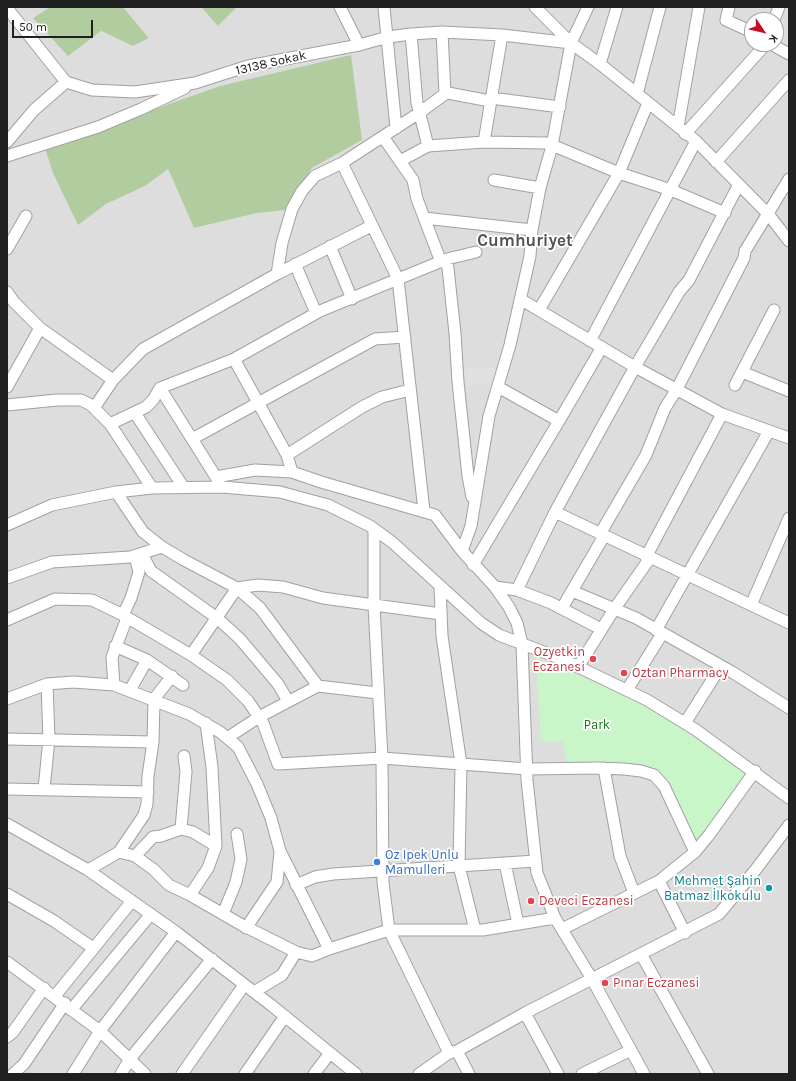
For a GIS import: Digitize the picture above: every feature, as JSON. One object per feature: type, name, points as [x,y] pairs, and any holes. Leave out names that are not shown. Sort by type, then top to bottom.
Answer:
[{"type":"street","points":[[340,7],[359,45]]},
{"type":"street","points":[[384,7],[396,128]]},
{"type":"street","points":[[536,7],[571,43],[600,64],[696,141],[738,186],[769,215],[789,241]]},
{"type":"street","points":[[462,551],[470,526],[473,502],[490,416],[510,345],[530,256],[532,230],[540,188],[552,146],[571,43],[588,7]]},
{"type":"street","points":[[600,64],[617,7]]},
{"type":"street","points":[[637,94],[660,7]]},
{"type":"street","points":[[682,130],[699,7]]},
{"type":"street","points":[[728,7],[726,20],[744,28]]},
{"type":"street","points":[[7,8],[66,82],[34,110],[7,142]]},
{"type":"street","points":[[442,32],[445,94]]},
{"type":"street","name":"13138 Sokak","points":[[66,82],[92,90],[135,92],[195,83],[248,66],[359,45],[388,37],[411,34],[442,32],[502,35],[571,43]]},
{"type":"street","points":[[411,34],[417,103],[428,146]]},
{"type":"street","points":[[484,142],[502,35]]},
{"type":"street","points":[[682,130],[758,52]]},
{"type":"street","points":[[716,162],[789,80]]},
{"type":"street","points":[[7,156],[98,127],[141,109],[195,83]]},
{"type":"street","points":[[277,274],[282,243],[292,209],[302,191],[315,176],[342,163],[419,113],[445,94],[448,93],[560,107]]},
{"type":"street","points":[[539,310],[619,173],[648,103]]},
{"type":"street","points":[[383,136],[413,180],[417,199],[424,218],[444,260],[455,333],[467,469],[473,502]]},
{"type":"street","points":[[590,341],[696,141]]},
{"type":"street","points":[[400,161],[428,146],[484,142],[547,143],[619,173],[671,190],[725,213]]},
{"type":"street","points":[[342,163],[371,226],[398,279],[424,511]]},
{"type":"street","points":[[562,608],[646,455],[665,408],[677,389],[744,258],[745,251],[769,215],[789,179]]},
{"type":"street","points":[[494,180],[540,188]]},
{"type":"street","points":[[517,590],[555,512],[635,367],[679,292],[689,280],[738,186]]},
{"type":"street","points":[[7,249],[26,216]]},
{"type":"street","points":[[424,218],[532,230]]},
{"type":"street","points":[[94,408],[113,380],[142,349],[295,264],[371,226]]},
{"type":"street","points":[[330,246],[352,298]]},
{"type":"street","points":[[110,424],[146,407],[153,400],[160,388],[234,359],[316,313],[444,260],[476,252]]},
{"type":"street","points":[[295,264],[316,313]]},
{"type":"street","points":[[7,292],[14,302],[40,328],[113,380]]},
{"type":"street","points":[[520,299],[635,367],[722,414],[789,438]]},
{"type":"street","points":[[735,385],[774,310]]},
{"type":"street","points":[[7,387],[40,328]]},
{"type":"street","points":[[192,439],[375,339],[404,337]]},
{"type":"street","points":[[473,565],[602,347]]},
{"type":"street","points":[[234,359],[288,455],[292,472]]},
{"type":"street","points":[[742,372],[789,391]]},
{"type":"street","points":[[498,387],[559,421]]},
{"type":"street","points":[[160,388],[222,487]]},
{"type":"street","points":[[288,455],[362,407],[382,397],[410,390]]},
{"type":"street","points":[[7,405],[57,400],[81,400],[94,408],[110,424],[152,488]]},
{"type":"street","points":[[135,413],[184,488]]},
{"type":"street","points":[[578,667],[648,557],[722,414]]},
{"type":"street","points":[[627,690],[659,632],[686,575],[769,431]]},
{"type":"street","points":[[216,477],[255,470],[292,472],[355,493],[435,515],[473,565],[495,587],[509,607],[517,622],[522,644],[527,769],[537,873],[556,918],[592,979],[644,1074]]},
{"type":"street","points":[[7,525],[52,505],[116,492],[152,488],[222,487],[280,492],[307,498],[328,505],[374,529],[392,542],[481,623],[499,635],[578,667],[646,700],[685,723],[755,771],[789,798]]},
{"type":"street","points":[[116,492],[143,532],[162,547],[237,588],[260,608],[318,686]]},
{"type":"street","points":[[555,512],[789,623]]},
{"type":"street","points":[[751,605],[789,518]]},
{"type":"street","points":[[374,529],[374,606],[377,693],[382,758],[383,872],[389,930],[453,1052],[469,1074]]},
{"type":"street","points":[[7,578],[52,562],[95,560],[138,555],[162,547]]},
{"type":"street","points":[[114,685],[112,657],[139,572],[138,555]]},
{"type":"street","points":[[138,555],[151,571],[217,618],[240,639],[278,684],[288,701]]},
{"type":"street","points":[[192,655],[237,588],[258,585],[283,587],[323,598],[441,614]]},
{"type":"street","points":[[440,586],[442,636],[461,764],[459,866],[476,930]]},
{"type":"street","points":[[495,587],[517,590],[562,608],[601,630]]},
{"type":"street","points":[[572,591],[615,608],[721,666],[789,708]]},
{"type":"street","points":[[7,620],[55,599],[92,600],[125,616],[192,655],[227,680],[248,701],[263,723],[278,764],[382,758],[527,769],[604,768],[641,771],[654,776],[664,786],[695,852]]},
{"type":"street","points":[[115,646],[147,660],[183,685]]},
{"type":"street","points":[[130,690],[147,660]]},
{"type":"street","points":[[685,723],[721,666]]},
{"type":"street","points":[[88,870],[119,852],[144,815],[153,742],[154,699],[172,676]]},
{"type":"street","points":[[7,699],[48,684],[73,682],[114,685],[154,699],[189,714],[227,738],[238,747],[257,784],[271,818],[280,851],[329,949]]},
{"type":"street","points":[[44,789],[49,739],[48,684]]},
{"type":"street","points":[[227,738],[259,717],[318,686],[377,693]]},
{"type":"street","points":[[190,894],[208,868],[216,846],[212,767],[206,724]]},
{"type":"street","points":[[7,739],[153,742]]},
{"type":"street","points":[[181,829],[186,772],[184,756]]},
{"type":"street","points":[[604,768],[620,856],[634,893]]},
{"type":"street","points":[[562,929],[659,880],[695,852],[755,771]]},
{"type":"street","points":[[7,789],[148,792]]},
{"type":"street","points":[[7,824],[88,870],[151,914],[212,959],[356,1074]]},
{"type":"street","points":[[420,1074],[453,1052],[525,1013],[685,933],[719,914],[757,868],[789,825]]},
{"type":"street","points":[[135,856],[153,837],[161,836],[181,829],[193,832],[216,846]]},
{"type":"street","points":[[223,914],[236,882],[241,859],[237,834]]},
{"type":"street","points":[[246,928],[277,882],[280,851]]},
{"type":"street","points":[[119,852],[135,856],[153,869],[169,885],[190,894],[246,928],[296,952],[312,956],[389,930],[476,930],[556,918]]},
{"type":"street","points":[[296,885],[315,878],[333,874],[536,861]]},
{"type":"street","points":[[506,863],[518,924]]},
{"type":"street","points":[[659,880],[685,933]]},
{"type":"street","points":[[7,894],[54,921],[93,948]]},
{"type":"street","points":[[55,996],[132,901]]},
{"type":"street","points":[[13,1074],[24,1064],[68,1007],[151,914]]},
{"type":"street","points":[[73,1074],[100,1031],[176,932]]},
{"type":"street","points":[[254,992],[282,975],[296,952]]},
{"type":"street","points":[[641,954],[707,1072],[717,1074]]},
{"type":"street","points":[[121,1074],[129,1060],[212,959]]},
{"type":"street","points":[[7,962],[55,996],[100,1031],[145,1074]]},
{"type":"street","points":[[182,1074],[244,985]]},
{"type":"street","points":[[9,1032],[44,988]]},
{"type":"street","points":[[525,1013],[558,1074]]},
{"type":"street","points":[[245,1074],[285,1016]]},
{"type":"street","points":[[582,1074],[631,1050]]},
{"type":"street","points":[[314,1074],[330,1053]]},
{"type":"shaded area","points":[[7,7],[50,7],[33,18],[68,55],[101,31],[133,46],[149,37],[123,7],[201,7],[218,26],[237,7],[789,7],[789,1074],[7,1074]],"holes":[[[220,86],[362,140],[312,168],[285,209],[257,213],[194,228],[168,169],[145,186],[106,204],[78,224]]]},
{"type":"shaded area","points":[[501,367],[498,383],[466,385],[464,369]]},
{"type":"green space","points":[[50,7],[123,7],[149,38],[133,46],[101,31],[68,56],[33,18]]},
{"type":"green space","points":[[201,7],[237,7],[218,26]]},
{"type":"green space","points":[[351,55],[362,140],[312,168],[285,210],[257,213],[194,228],[168,169],[145,186],[106,204],[78,225],[53,173],[45,148],[220,86]]},
{"type":"green space","name":"Park","points":[[536,657],[608,688],[662,715],[750,774],[699,843],[691,834],[677,798],[659,773],[630,765],[567,762],[563,742],[541,741]]},
{"type":"place","name":"Ozyetkin Eczanesi","points":[[593,659]]},
{"type":"place","name":"Oztan Pharmacy","points":[[624,673]]},
{"type":"place","name":"Oz Ipek Unlu Mamulleri","points":[[377,862]]},
{"type":"place","name":"Mehmet Şahin Batmaz İlkokulu","points":[[769,888]]},
{"type":"place","name":"Deveci Eczanesi","points":[[531,901]]},
{"type":"place","name":"Pınar Eczanesi","points":[[605,983]]},
{"type":"district","name":"Cumhuriyet","points":[[525,241]]}]
